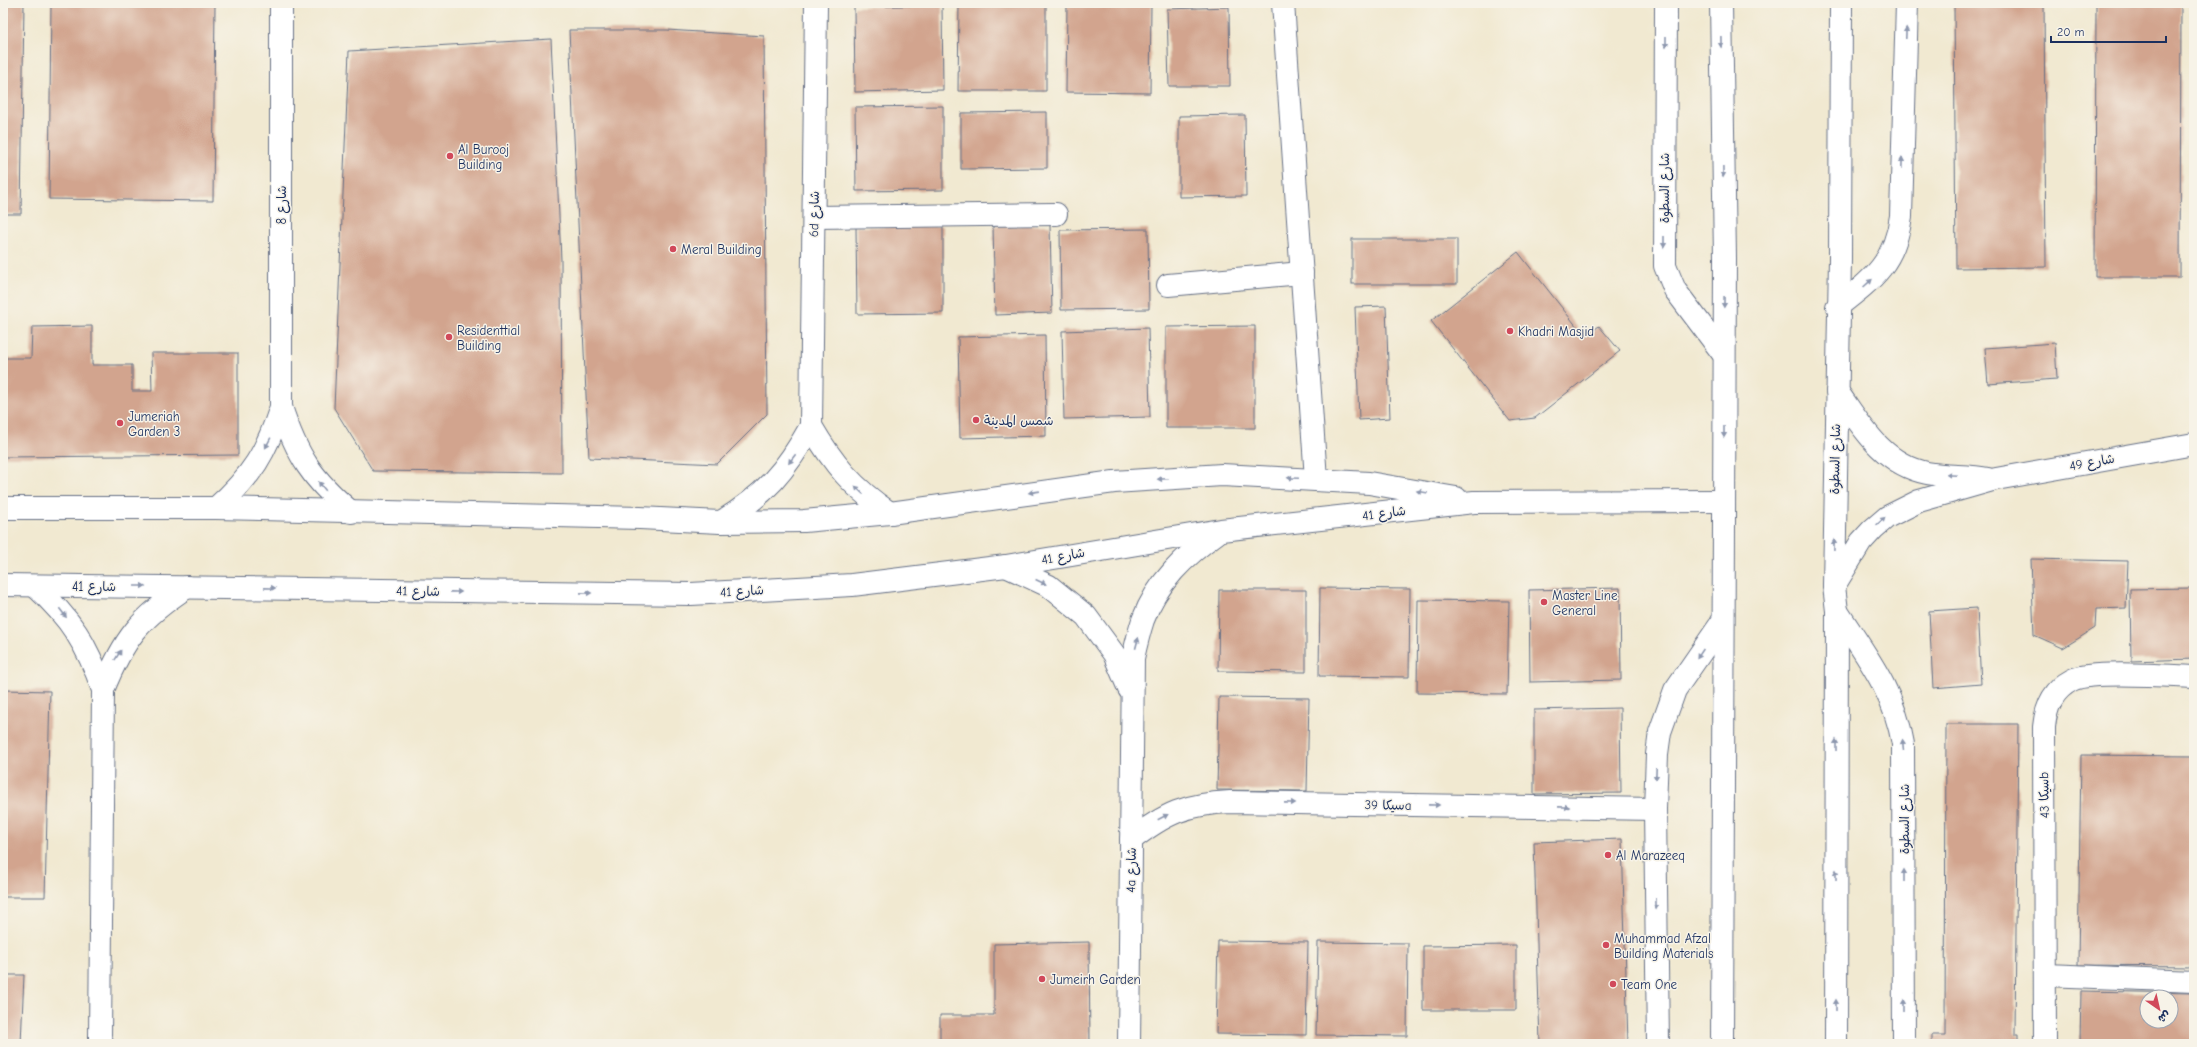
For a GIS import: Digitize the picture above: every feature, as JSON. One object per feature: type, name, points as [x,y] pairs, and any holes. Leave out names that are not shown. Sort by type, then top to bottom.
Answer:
[{"type":"street","name":"8 شارع","points":[[216,508],[239,488],[257,464],[272,436],[281,407],[281,3]]},
{"type":"street","name":"6d شارع","points":[[816,3],[812,426],[826,452],[844,476],[866,497],[890,513]]},
{"type":"street","points":[[1283,3],[1316,479]]},
{"type":"street","name":"شارع السطوة","points":[[1666,3],[1665,266],[1675,290],[1724,355]]},
{"type":"street","points":[[1721,3],[1725,258],[1722,622],[1722,1044]]},
{"type":"street","name":"شارع السطوة","points":[[1836,1044],[1837,611],[1834,586],[1837,307],[1840,251],[1841,3]]},
{"type":"street","points":[[1837,307],[1878,274],[1888,259],[1898,236],[1901,208],[1907,3]]},
{"type":"street","points":[[814,217],[1056,214]]},
{"type":"street","points":[[1168,285],[1302,273]]},
{"type":"street","name":"شارع 49","points":[[1836,391],[1867,434],[1894,460],[1910,468],[1928,473],[1970,476],[1991,480]]},
{"type":"street","name":"8 شارع","points":[[281,407],[291,438],[306,466],[326,491],[351,512]]},
{"type":"street","name":"6d شارع","points":[[720,522],[748,505],[774,482],[795,455],[812,426]]},
{"type":"street","name":"شارع 49","points":[[1834,586],[1861,542],[1886,516],[1919,501],[1991,480],[2194,444]]},
{"type":"street","name":"شارع 41","points":[[3,508],[216,508],[640,518],[720,522],[804,521],[890,513],[1114,482],[1222,476],[1316,479],[1370,483],[1474,502]]},
{"type":"street","name":"شارع 41","points":[[3,585],[691,594],[852,585],[1006,566],[1221,530],[1474,502],[1724,501]]},
{"type":"street","name":"4a شارع","points":[[1129,1044],[1133,658],[1142,625],[1162,583],[1188,553],[1221,530]]},
{"type":"street","name":"4a شارع","points":[[1006,566],[1049,586],[1086,616],[1114,654],[1132,695]]},
{"type":"street","points":[[35,586],[58,607],[77,632],[92,661],[103,690],[100,1042]]},
{"type":"street","points":[[103,690],[116,659],[134,630],[159,606],[187,587]]},
{"type":"street","name":"شارع السطوة","points":[[1837,611],[1882,681],[1892,701],[1904,744],[1904,1044]]},
{"type":"street","points":[[1658,1044],[1654,809],[1657,754],[1660,732],[1675,690],[1722,622]]},
{"type":"street","name":"سيكا 43b","points":[[2045,1044],[2046,975],[2044,727],[2046,707],[2057,691],[2073,679],[2093,675],[2194,676]]},
{"type":"street","name":"سيكا 39a","points":[[1131,840],[1153,823],[1170,814],[1203,803],[1230,802],[1654,809]]},
{"type":"street","points":[[2046,975],[2194,981]]},
{"type":"building","points":[[3,3],[24,3],[21,214],[3,214]]},
{"type":"building","points":[[51,3],[215,3],[213,201],[49,199]]},
{"type":"building","points":[[959,3],[1046,3],[1046,91],[958,91]]},
{"type":"building","points":[[1954,3],[2044,3],[2046,267],[1956,268]]},
{"type":"building","points":[[2096,3],[2181,3],[2180,277],[2095,277]]},
{"type":"building","points":[[1067,4],[1151,5],[1150,93],[1066,92]]},
{"type":"building","points":[[942,5],[943,90],[855,92],[854,7]]},
{"type":"building","points":[[1229,7],[1230,86],[1169,86],[1167,9]]},
{"type":"building","name":"Meral Building","points":[[569,30],[667,30],[764,36],[767,414],[717,464],[589,458]]},
{"type":"building","points":[[551,39],[561,260],[562,473],[373,471],[334,408],[349,51]]},
{"type":"building","points":[[943,106],[943,190],[856,191],[855,107]]},
{"type":"building","points":[[1047,112],[1047,168],[961,169],[961,113]]},
{"type":"building","points":[[1245,115],[1246,196],[1179,197],[1179,116]]},
{"type":"building","points":[[1050,225],[1052,313],[995,315],[993,226]]},
{"type":"building","points":[[943,226],[943,313],[857,314],[856,227]]},
{"type":"building","points":[[1148,229],[1149,309],[1061,310],[1060,230]]},
{"type":"building","points":[[1352,239],[1457,239],[1457,284],[1352,284]]},
{"type":"building","name":"Khadri Masjid","points":[[1518,252],[1585,337],[1599,326],[1620,351],[1535,418],[1510,421],[1431,321]]},
{"type":"building","points":[[1386,306],[1390,418],[1359,420],[1355,307]]},
{"type":"building","name":"Jumeriah Garden 3","points":[[92,326],[92,365],[132,365],[132,391],[152,391],[151,353],[238,353],[238,455],[3,457],[3,358],[31,358],[32,327]]},
{"type":"building","points":[[1255,326],[1255,428],[1166,428],[1166,327]]},
{"type":"building","points":[[1148,328],[1150,417],[1064,419],[1062,331]]},
{"type":"building","points":[[1045,335],[1046,436],[960,438],[958,337]]},
{"type":"building","points":[[2055,343],[2057,379],[1988,384],[1985,348]]},
{"type":"building","points":[[2031,559],[2128,561],[2126,608],[2096,609],[2095,628],[2063,648],[2034,635]]},
{"type":"building","points":[[2191,579],[2194,579],[2194,659],[2131,661],[2130,589],[2191,588]]},
{"type":"building","points":[[1320,588],[1410,589],[1409,677],[1319,676]]},
{"type":"building","points":[[1620,588],[1621,680],[1530,682],[1529,590]]},
{"type":"building","points":[[1219,590],[1306,590],[1306,672],[1218,671]]},
{"type":"building","points":[[1418,600],[1509,601],[1507,694],[1417,693]]},
{"type":"building","points":[[1977,608],[1981,684],[1933,688],[1929,611]]},
{"type":"building","points":[[3,690],[50,691],[45,897],[3,897]]},
{"type":"building","points":[[1219,697],[1309,698],[1307,791],[1217,790]]},
{"type":"building","points":[[1620,708],[1621,793],[1534,794],[1534,710]]},
{"type":"building","points":[[1946,724],[2018,724],[2015,1034],[2019,1034],[2019,1044],[1932,1044],[1932,1035],[1945,1035]]},
{"type":"building","points":[[2081,755],[2194,756],[2194,966],[2078,965]]},
{"type":"building","points":[[1622,839],[1628,1044],[1540,1044],[1534,842]]},
{"type":"building","points":[[1218,941],[1308,942],[1306,1035],[1216,1034]]},
{"type":"building","name":"Jumeirh Garden","points":[[1089,942],[1090,1044],[940,1044],[940,1015],[994,1015],[994,944]]},
{"type":"building","points":[[1318,942],[1408,943],[1407,1036],[1316,1035]]},
{"type":"building","points":[[1516,945],[1516,1010],[1423,1010],[1423,946]]},
{"type":"building","points":[[3,975],[24,975],[21,1044],[3,1044]]},
{"type":"building","points":[[2081,991],[2139,992],[2139,1029],[2179,1029],[2179,993],[2194,993],[2194,1044],[2080,1044]]},
{"type":"place","name":"Al Burooj Building","points":[[450,156]]},
{"type":"place","name":"Meral Building","points":[[673,249]]},
{"type":"place","name":"Khadri Masjid","points":[[1510,331]]},
{"type":"place","name":"Residenttial Building","points":[[449,337]]},
{"type":"place","name":"شمس المدينة","points":[[976,420]]},
{"type":"place","name":"Jumeriah Garden 3","points":[[120,423]]},
{"type":"place","name":"Master Line General","points":[[1544,602]]},
{"type":"place","name":"Al Marazeeq","points":[[1608,855]]},
{"type":"place","name":"Muhammad Afzal Building Materials","points":[[1606,945]]},
{"type":"place","name":"Jumeirh Garden","points":[[1042,979]]},
{"type":"place","name":"Team One","points":[[1613,984]]}]
